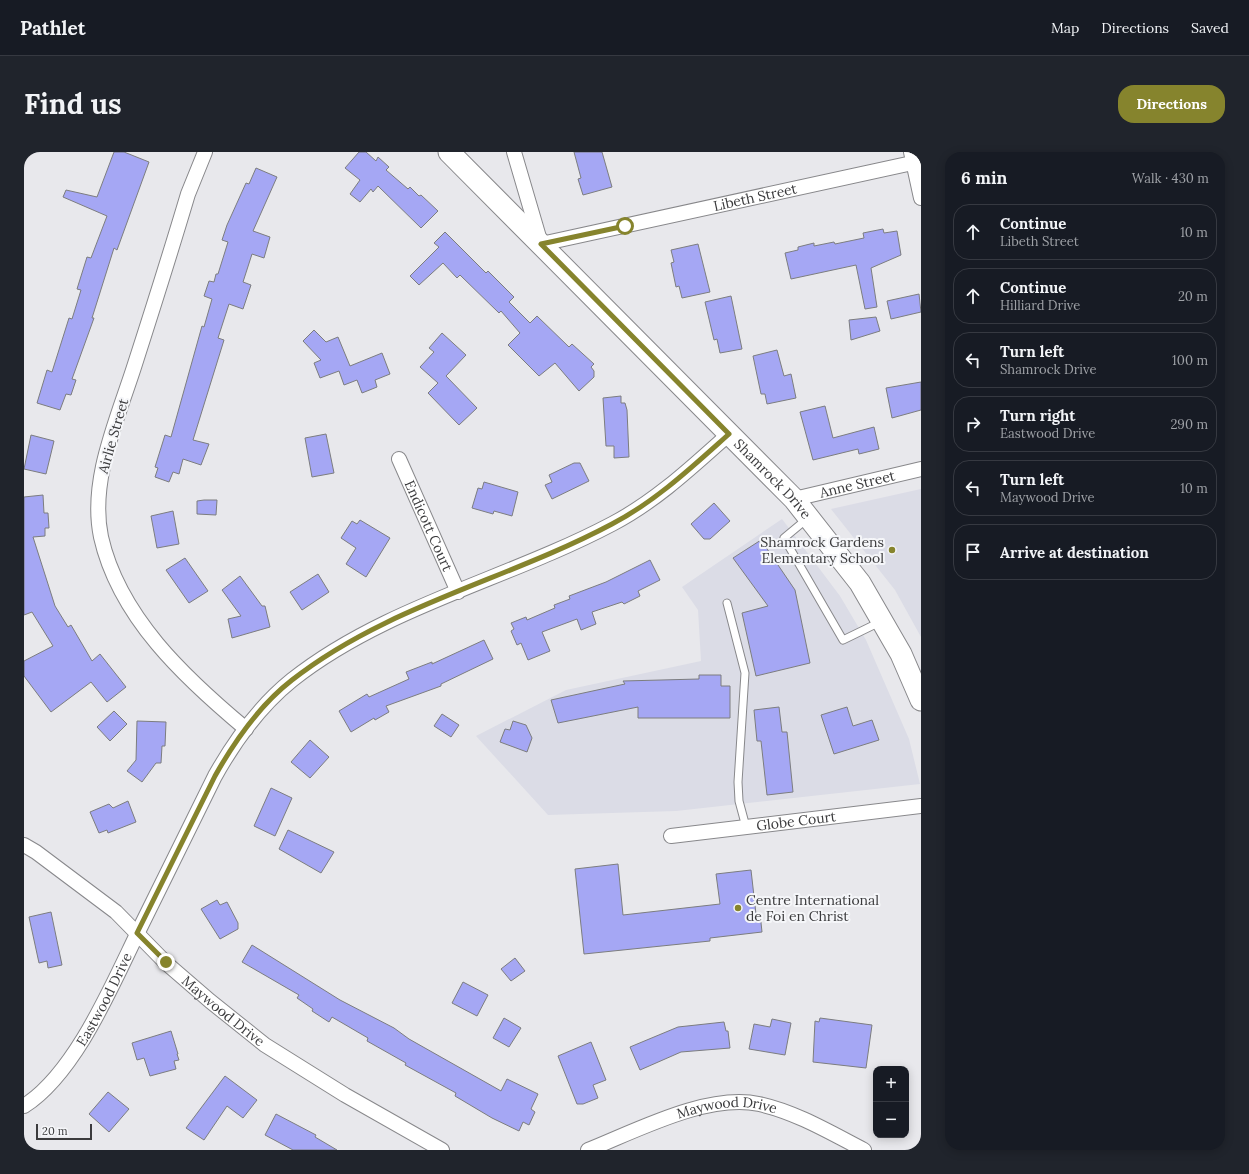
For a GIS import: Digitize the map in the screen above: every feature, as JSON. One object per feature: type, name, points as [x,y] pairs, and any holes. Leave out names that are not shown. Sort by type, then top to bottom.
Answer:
[{"type":"street","name":"Airlie Street","points":[[205,152],[188,194],[102,466],[98,513],[106,554],[113,576],[126,599],[152,636],[186,676],[246,729]]},
{"type":"street","name":"Shamrock Drive","points":[[449,152],[794,499],[860,583],[883,620],[901,654],[921,700]]},
{"type":"street","points":[[514,152],[541,244]]},
{"type":"street","points":[[915,158],[921,198]]},
{"type":"street","name":"Libeth Street","points":[[541,244],[915,158]]},
{"type":"street","name":"Eastwood Drive","points":[[24,1106],[58,1076],[74,1054],[111,987],[215,776],[229,752],[246,729],[290,681],[331,652],[388,622],[546,555],[613,524],[652,500],[729,434]]},
{"type":"street","name":"Endicott Court","points":[[399,460],[458,592]]},
{"type":"street","name":"Anne Street","points":[[794,499],[921,469]]},
{"type":"street","name":"Globe Court","points":[[671,836],[921,806]]},
{"type":"street","name":"Maywood Drive","points":[[24,845],[116,912],[210,1001],[265,1045],[345,1095],[442,1150]]},
{"type":"street","name":"Maywood Drive","points":[[588,1150],[689,1110],[707,1106],[741,1103],[758,1104],[790,1113],[864,1150]]},
{"type":"lane","points":[[809,517],[784,538],[843,640],[883,620]]},
{"type":"lane","points":[[726,603],[745,673],[738,782],[739,801],[746,827]]},
{"type":"shaded area","name":"Shamrock Gardens Elementary School","points":[[921,489],[921,637],[895,590],[831,509]]},
{"type":"shaded area","points":[[782,519],[840,596],[866,640],[909,739],[920,784],[676,811],[548,815],[476,736],[566,690],[701,661],[698,610],[682,587]]},
{"type":"building","points":[[114,152],[124,152],[149,162],[117,250],[114,248],[92,318],[94,318],[72,379],[76,380],[71,395],[66,394],[60,410],[37,403],[47,370],[52,372],[69,318],[72,319],[81,290],[77,289],[87,257],[91,258],[107,216],[63,197],[66,190],[97,197]]},
{"type":"building","points":[[359,152],[366,152],[376,161],[378,157],[389,167],[386,170],[408,189],[410,187],[419,196],[421,195],[438,211],[421,228],[378,186],[373,192],[371,189],[360,202],[350,194],[360,180],[345,168]]},
{"type":"building","points":[[574,152],[602,152],[612,187],[583,195],[578,179],[581,178]]},
{"type":"building","points":[[256,168],[277,177],[253,231],[270,237],[264,258],[252,254],[243,282],[251,285],[243,309],[229,304],[218,338],[224,340],[193,440],[209,444],[201,465],[183,459],[179,474],[173,472],[169,482],[155,477],[158,468],[155,467],[165,435],[171,437],[202,326],[204,327],[212,299],[204,296],[209,281],[214,282],[216,274],[218,274],[228,242],[222,240],[227,225],[246,183],[249,184]]},
{"type":"building","points":[[883,229],[884,233],[897,231],[901,255],[871,268],[877,307],[865,309],[856,265],[791,279],[785,253],[798,250],[798,247],[814,243],[814,246],[834,242],[835,244],[864,238],[863,233]]},
{"type":"building","points":[[445,232],[486,273],[488,271],[514,297],[509,302],[530,323],[537,316],[569,347],[572,344],[594,364],[591,367],[594,371],[594,377],[579,391],[555,363],[539,376],[508,345],[520,333],[501,311],[499,313],[460,275],[457,278],[443,263],[419,285],[410,276],[439,247],[434,243]]},
{"type":"building","points":[[698,244],[710,292],[682,298],[679,286],[676,287],[671,263],[674,262],[671,250]]},
{"type":"building","points":[[919,294],[921,312],[891,319],[887,301]]},
{"type":"building","points":[[731,296],[742,349],[720,353],[717,339],[714,340],[705,302]]},
{"type":"building","points":[[876,317],[880,331],[851,340],[849,320]]},
{"type":"building","points":[[314,330],[326,342],[338,337],[350,366],[382,353],[390,374],[375,380],[377,387],[362,393],[357,380],[344,385],[339,371],[320,378],[314,363],[321,360],[303,341]]},
{"type":"building","points":[[442,333],[466,355],[446,376],[477,408],[459,425],[428,393],[438,383],[420,367],[434,352],[429,348]]},
{"type":"building","points":[[777,350],[784,376],[791,374],[796,398],[767,404],[765,394],[761,394],[753,356]]},
{"type":"building","points":[[921,382],[921,410],[892,418],[886,388]]},
{"type":"building","points":[[621,396],[621,403],[625,403],[627,410],[629,457],[614,458],[614,446],[606,446],[603,398]]},
{"type":"building","points":[[825,406],[833,438],[874,427],[879,449],[859,454],[858,449],[813,460],[800,412]]},
{"type":"building","points":[[326,434],[334,473],[312,477],[305,438]]},
{"type":"building","points":[[31,435],[54,441],[46,474],[24,469]]},
{"type":"building","points":[[574,463],[580,463],[589,481],[552,499],[545,485],[552,482],[549,475]]},
{"type":"building","points":[[484,482],[518,492],[512,516],[494,511],[493,514],[472,508],[478,488],[482,489]]},
{"type":"building","points":[[43,495],[44,513],[48,513],[49,528],[45,528],[45,536],[33,537],[55,606],[68,627],[71,625],[92,661],[100,654],[126,687],[107,702],[91,682],[51,712],[24,676],[24,661],[53,646],[32,612],[24,615],[24,497]]},
{"type":"building","points":[[217,500],[216,515],[197,514],[197,501]]},
{"type":"building","points":[[714,503],[730,521],[710,539],[704,539],[691,524]]},
{"type":"building","points":[[173,511],[179,544],[157,548],[151,516]]},
{"type":"building","points":[[360,520],[390,538],[366,577],[346,564],[356,548],[341,538],[352,521],[357,524]]},
{"type":"building","points":[[761,540],[795,590],[810,663],[756,676],[742,613],[768,606],[733,558]]},
{"type":"building","points":[[185,558],[208,591],[189,603],[166,570]]},
{"type":"building","points":[[650,560],[660,580],[638,591],[640,596],[624,604],[622,602],[592,612],[596,624],[581,630],[577,619],[542,632],[550,651],[528,660],[521,643],[517,645],[511,631],[514,629],[511,623],[526,617],[527,620],[555,608],[554,605],[570,599],[569,596],[606,582]]},
{"type":"building","points":[[318,574],[329,592],[302,610],[290,592]]},
{"type":"building","points":[[240,576],[262,606],[265,606],[270,627],[232,638],[228,619],[241,616],[222,590]]},
{"type":"building","points":[[484,640],[493,659],[441,684],[441,686],[386,706],[389,712],[375,720],[374,718],[351,732],[339,711],[367,694],[369,697],[409,679],[406,672],[432,662],[432,664]]},
{"type":"building","points":[[699,675],[721,675],[721,686],[730,686],[730,718],[638,718],[638,707],[558,723],[551,700],[625,684],[623,681],[699,679]]},
{"type":"building","points":[[779,707],[782,732],[787,732],[793,792],[767,795],[761,741],[757,741],[754,710]]},
{"type":"building","points":[[847,707],[853,726],[872,720],[879,740],[834,754],[821,715]]},
{"type":"building","points":[[114,711],[127,724],[110,741],[97,727]]},
{"type":"building","points":[[442,714],[459,725],[451,737],[434,726]]},
{"type":"building","points":[[137,721],[166,722],[165,746],[162,746],[161,763],[156,763],[142,782],[127,771],[136,760]]},
{"type":"building","points":[[513,721],[526,725],[532,738],[527,752],[500,742],[505,729],[510,730]]},
{"type":"building","points":[[310,740],[329,757],[310,778],[291,762]]},
{"type":"building","points":[[271,788],[292,798],[275,836],[254,826]]},
{"type":"building","points":[[128,801],[136,822],[108,833],[107,830],[99,833],[90,812],[109,804],[113,808]]},
{"type":"building","points":[[288,830],[334,852],[321,873],[279,849]]},
{"type":"building","points":[[618,864],[623,915],[720,904],[716,874],[751,870],[756,914],[760,913],[762,932],[710,938],[710,941],[584,954],[575,869]]},
{"type":"building","points":[[217,900],[220,905],[227,902],[238,923],[238,929],[220,939],[201,909]]},
{"type":"building","points":[[51,912],[62,965],[48,968],[47,961],[39,963],[29,917]]},
{"type":"building","points":[[252,945],[340,1000],[394,1028],[409,1039],[501,1091],[507,1079],[538,1094],[531,1109],[535,1112],[529,1125],[523,1122],[519,1131],[492,1118],[455,1096],[456,1093],[405,1065],[406,1063],[367,1041],[368,1038],[332,1017],[329,1022],[312,1011],[313,1009],[297,998],[299,995],[242,962]]},
{"type":"building","points":[[515,958],[525,971],[511,981],[501,969]]},
{"type":"building","points":[[463,982],[488,995],[477,1016],[452,1003]]},
{"type":"building","points":[[504,1018],[521,1028],[509,1047],[493,1038]]},
{"type":"building","points":[[820,1018],[872,1025],[866,1068],[813,1062],[815,1021],[819,1022]]},
{"type":"building","points":[[772,1019],[791,1023],[785,1055],[749,1049],[754,1024],[770,1027]]},
{"type":"building","points":[[724,1022],[726,1031],[728,1031],[730,1048],[681,1052],[640,1070],[630,1047],[678,1027]]},
{"type":"building","points":[[171,1031],[179,1060],[174,1061],[176,1069],[150,1076],[144,1058],[137,1060],[132,1043]]},
{"type":"building","points":[[591,1042],[606,1080],[593,1085],[598,1098],[583,1104],[577,1104],[558,1056]]},
{"type":"building","points":[[225,1076],[257,1100],[243,1118],[227,1106],[204,1140],[186,1128]]},
{"type":"building","points":[[108,1092],[129,1109],[109,1132],[89,1114]]},
{"type":"building","points":[[276,1114],[316,1135],[315,1137],[337,1150],[293,1150],[265,1135]]},
{"type":"place","name":"Shamrock Gardens Elementary School","points":[[892,550]]},
{"type":"place","name":"Centre International de Foi en Christ","points":[[738,908]]},
{"type":"route","points":[[166,962],[137,933],[215,776],[229,752],[253,720],[290,681],[352,639],[388,622],[586,538],[613,524],[652,500],[729,434],[541,244],[625,226]]}]
